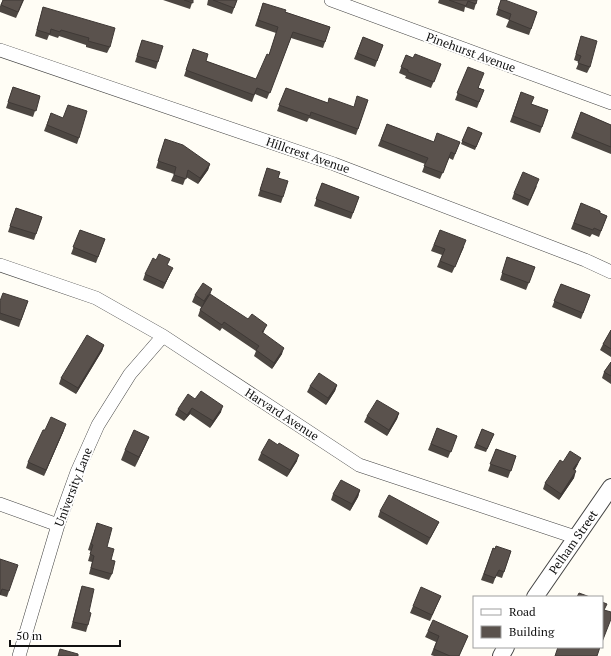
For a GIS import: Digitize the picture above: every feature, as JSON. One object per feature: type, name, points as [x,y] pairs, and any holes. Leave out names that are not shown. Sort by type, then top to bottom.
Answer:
[{"type":"street","name":"Pinehurst Avenue","points":[[331,0],[611,103]]},
{"type":"street","name":"Hillcrest Avenue","points":[[0,50],[334,164],[585,260],[611,272]]},
{"type":"street","name":"Harvard Avenue","points":[[0,265],[96,298],[163,336],[359,465],[575,537]]},
{"type":"street","name":"University Lane","points":[[19,656],[58,525],[77,472],[98,425],[130,374],[163,336]]},
{"type":"street","name":"Pelham Street","points":[[536,596],[611,487]]},
{"type":"street","points":[[0,504],[58,525]]},
{"type":"building","points":[[3,0],[23,0],[18,12],[1,5]]},
{"type":"building","points":[[184,0],[193,0],[193,3]]},
{"type":"building","points":[[213,0],[237,0],[234,8]]},
{"type":"building","points":[[449,0],[477,0],[476,4],[468,1],[466,6]]},
{"type":"building","points":[[501,0],[505,0],[537,12],[531,29],[509,20],[511,14],[498,9]]},
{"type":"building","points":[[263,3],[330,27],[325,42],[293,32],[270,93],[257,88],[254,95],[186,70],[193,49],[208,54],[206,61],[256,79],[267,54],[269,55],[278,27],[258,20]]},
{"type":"building","points":[[43,7],[115,28],[110,47],[88,41],[89,38],[61,30],[60,32],[51,29],[50,34],[37,30]]},
{"type":"building","points":[[581,36],[597,41],[590,67],[578,63],[581,56],[576,54]]},
{"type":"building","points":[[363,37],[383,45],[377,61],[357,53]]},
{"type":"building","points":[[142,40],[163,46],[158,62],[137,56]]},
{"type":"building","points":[[415,54],[441,64],[434,82],[408,72],[408,70],[401,67],[406,55],[413,58]]},
{"type":"building","points":[[468,67],[484,73],[478,88],[484,90],[479,102],[457,93]]},
{"type":"building","points":[[13,87],[40,96],[36,111],[8,102]]},
{"type":"building","points":[[286,88],[328,103],[329,98],[354,107],[357,96],[368,100],[358,129],[311,112],[310,116],[279,105]]},
{"type":"building","points":[[521,92],[534,97],[531,104],[548,110],[542,127],[513,116]]},
{"type":"building","points":[[68,105],[87,111],[79,138],[47,125],[51,113],[63,118]]},
{"type":"building","points":[[581,112],[611,125],[611,147],[574,132]]},
{"type":"building","points":[[387,124],[434,142],[437,133],[460,142],[455,154],[451,152],[443,173],[424,166],[428,158],[381,140]]},
{"type":"building","points":[[468,127],[482,133],[476,147],[462,141]]},
{"type":"building","points":[[165,139],[183,145],[210,164],[200,178],[188,170],[186,179],[174,175],[176,167],[158,161]]},
{"type":"building","points":[[267,168],[280,172],[278,178],[288,181],[283,197],[260,190]]},
{"type":"building","points":[[523,172],[539,179],[530,200],[514,193]]},
{"type":"building","points":[[322,183],[359,197],[353,213],[316,199]]},
{"type":"building","points":[[581,203],[600,211],[600,213],[607,216],[601,231],[594,228],[593,230],[574,223]]},
{"type":"building","points":[[16,208],[42,217],[36,234],[10,226]]},
{"type":"building","points":[[80,230],[105,239],[98,257],[73,247]]},
{"type":"building","points":[[440,230],[466,240],[455,267],[440,261],[445,249],[434,245]]},
{"type":"building","points":[[159,254],[170,259],[167,265],[173,268],[165,283],[145,274],[153,258],[156,260]]},
{"type":"building","points":[[507,257],[535,267],[529,283],[502,273]]},
{"type":"building","points":[[203,283],[212,289],[204,301],[195,295]]},
{"type":"building","points":[[561,284],[590,295],[583,313],[554,301]]},
{"type":"building","points":[[3,293],[28,301],[21,320],[0,313],[0,301]]},
{"type":"building","points":[[210,294],[248,319],[252,314],[267,325],[262,332],[284,348],[274,363],[256,350],[259,346],[224,322],[222,325],[200,310]]},
{"type":"building","points":[[611,330],[611,349],[603,344]]},
{"type":"building","points":[[87,335],[104,345],[78,388],[61,378]]},
{"type":"building","points":[[611,362],[611,376],[604,372]]},
{"type":"building","points":[[319,373],[337,385],[328,398],[310,386]]},
{"type":"building","points":[[201,391],[223,406],[213,421],[192,408],[187,415],[178,409],[188,394],[195,399]]},
{"type":"building","points":[[377,400],[399,413],[389,430],[367,416]]},
{"type":"building","points":[[51,417],[66,424],[46,470],[28,462],[43,430],[45,430]]},
{"type":"building","points":[[437,428],[457,436],[451,452],[431,444]]},
{"type":"building","points":[[482,429],[494,434],[487,449],[476,444]]},
{"type":"building","points":[[134,430],[149,437],[139,457],[125,450]]},
{"type":"building","points":[[269,439],[299,455],[290,470],[261,453]]},
{"type":"building","points":[[496,449],[516,456],[511,471],[490,464]]},
{"type":"building","points":[[570,451],[581,458],[573,469],[576,471],[561,494],[545,483],[560,460],[563,462]]},
{"type":"building","points":[[341,480],[360,490],[352,504],[333,494]]},
{"type":"building","points":[[389,495],[439,522],[430,538],[380,511]]},
{"type":"building","points":[[97,523],[112,528],[107,547],[114,549],[111,560],[115,561],[112,574],[91,568],[94,556],[90,554],[93,545],[91,544]]},
{"type":"building","points":[[496,546],[511,551],[504,572],[499,570],[495,578],[484,574],[493,548],[495,549]]},
{"type":"building","points":[[0,559],[18,565],[9,591],[2,589],[0,595]]},
{"type":"building","points":[[82,586],[94,589],[88,625],[73,622]]},
{"type":"building","points":[[421,587],[441,596],[432,615],[413,606]]},
{"type":"building","points":[[579,593],[587,596],[578,596]]},
{"type":"building","points":[[603,602],[607,604],[604,610],[611,612],[611,619],[603,639]]},
{"type":"building","points":[[433,620],[468,636],[459,656],[450,656],[434,649],[439,636],[428,631]]},
{"type":"building","points":[[558,648],[600,648],[597,656],[555,656]]},
{"type":"building","points":[[60,649],[78,654],[78,656],[58,656]]}]
